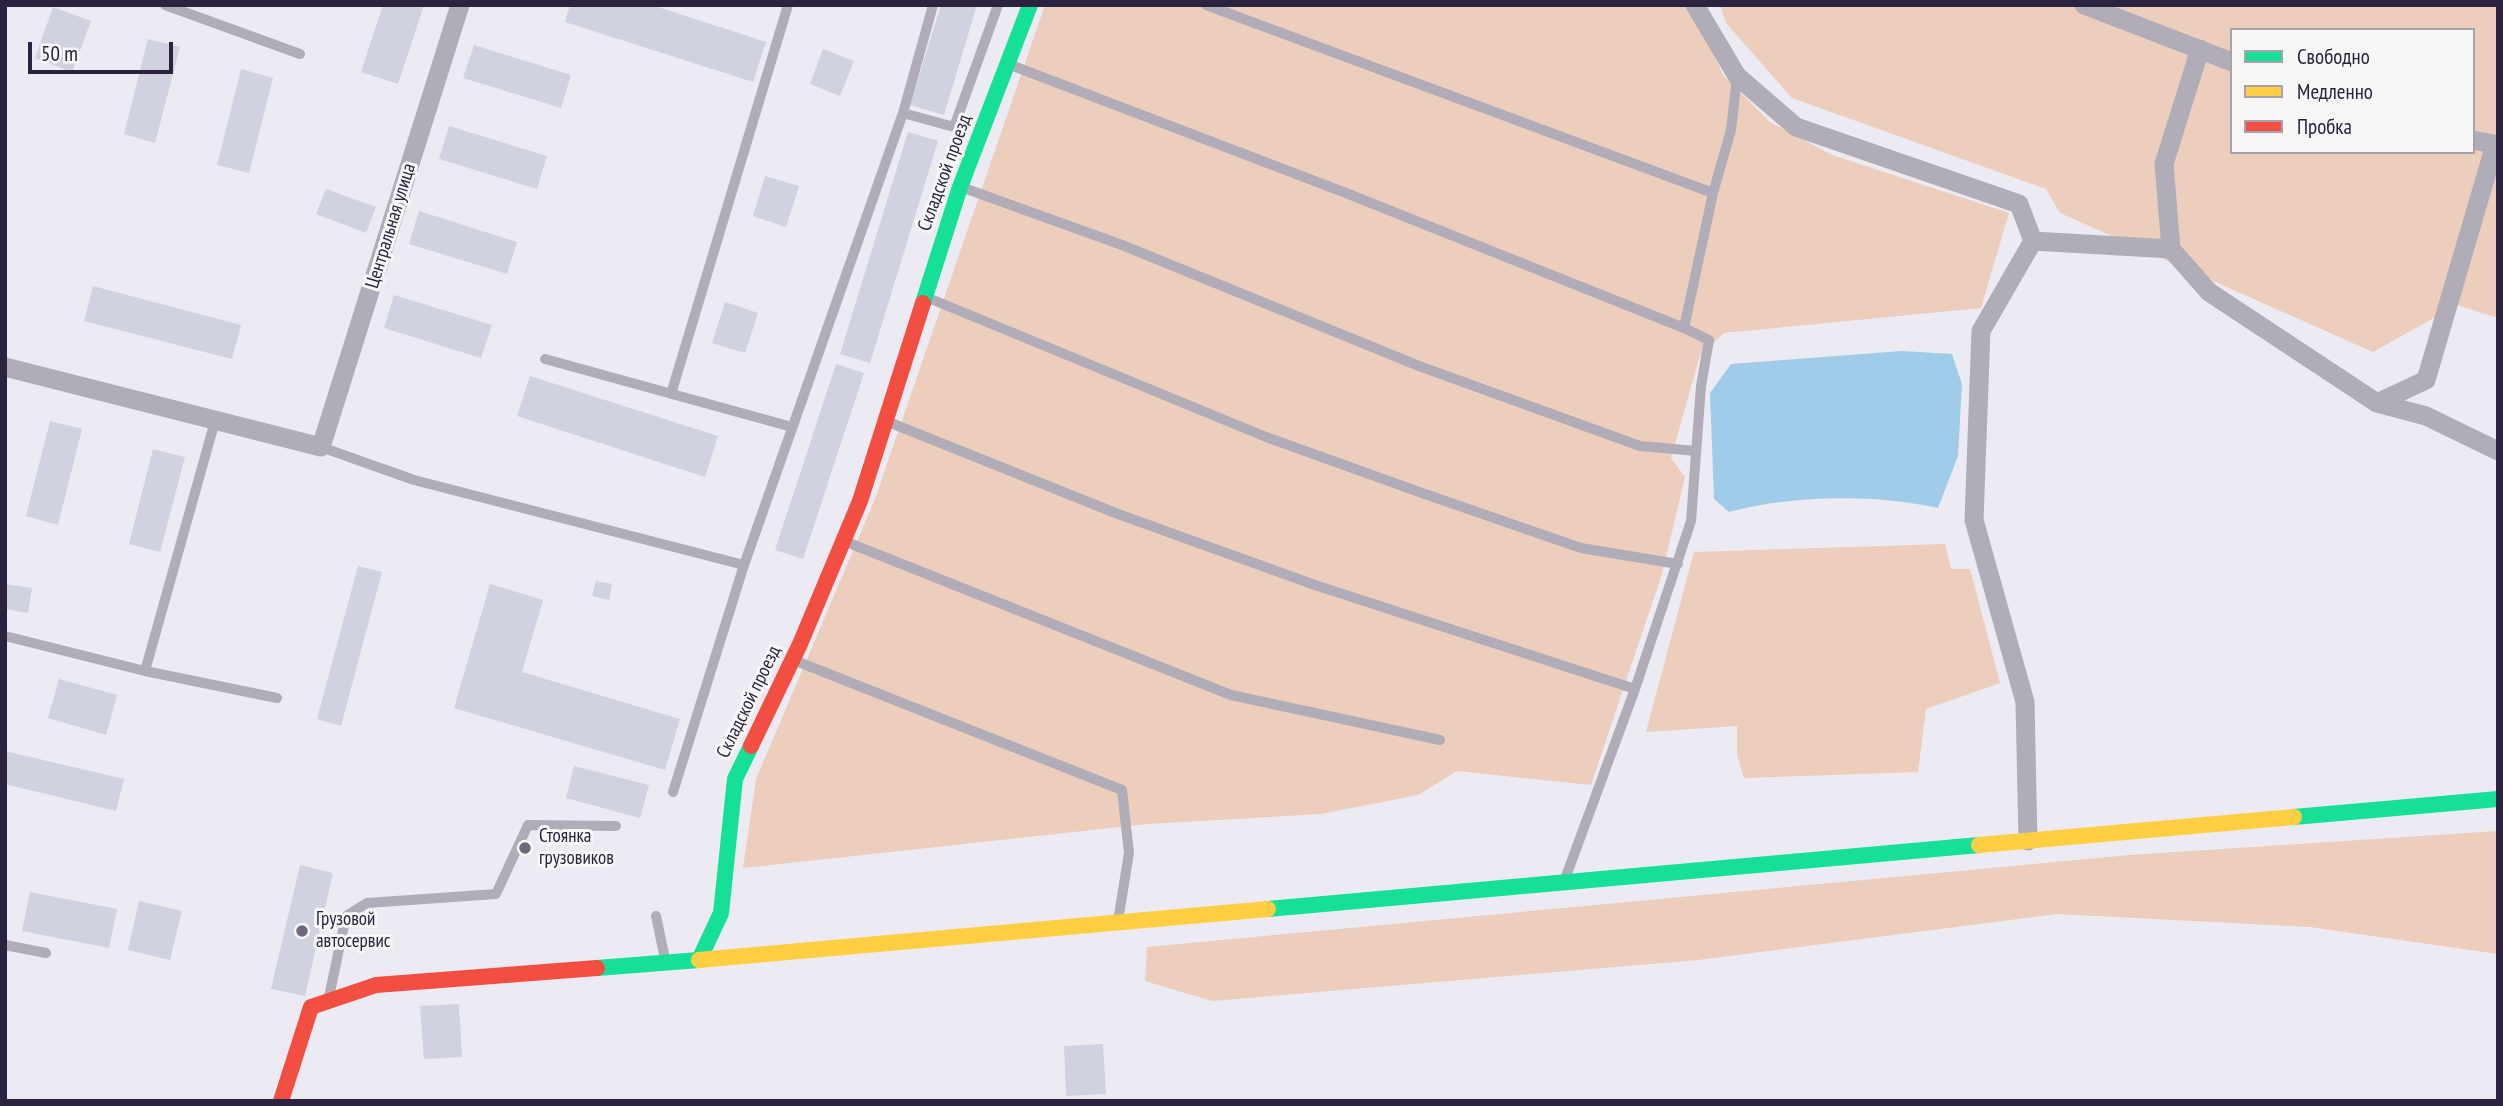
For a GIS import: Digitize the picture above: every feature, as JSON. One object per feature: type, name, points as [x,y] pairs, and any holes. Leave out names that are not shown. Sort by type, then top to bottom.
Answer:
[{"type":"street","name":"Центральная улица","points":[[321,447],[460,5]]},
{"type":"street","name":"Складской проезд","points":[[699,960],[721,912],[735,779],[792,660],[860,501],[960,187],[1030,5]]},
{"type":"street","points":[[1695,5],[1737,76],[1797,127],[2019,204],[2032,241],[1981,331],[1974,520],[2025,702],[2028,841]]},
{"type":"street","points":[[2084,5],[2230,61]]},
{"type":"street","points":[[2200,49],[2164,164],[2171,249],[2209,292],[2377,403],[2426,416],[2498,451]]},
{"type":"street","points":[[2377,403],[2426,380],[2496,145],[2475,140]]},
{"type":"street","points":[[2032,241],[2171,249]]},
{"type":"street","points":[[5,368],[321,447]]},
{"type":"street","points":[[281,1101],[311,1007],[376,985],[665,963],[2498,799]]},
{"type":"lane","points":[[165,5],[300,54]]},
{"type":"lane","points":[[671,394],[788,5]]},
{"type":"lane","points":[[673,792],[744,565],[902,113],[933,5]]},
{"type":"lane","points":[[902,113],[954,127],[998,5]]},
{"type":"lane","points":[[1206,5],[1713,192]]},
{"type":"lane","points":[[1007,64],[1346,193],[1709,340],[1701,386],[1691,521],[1635,690],[1564,882]]},
{"type":"lane","points":[[1684,328],[1713,192],[1731,130],[1737,76]]},
{"type":"lane","points":[[960,187],[1122,245],[1419,366],[1640,446],[1696,451]]},
{"type":"lane","points":[[925,296],[1266,437],[1422,493],[1581,548],[1678,564]]},
{"type":"lane","points":[[545,359],[792,426]]},
{"type":"lane","points":[[145,671],[215,421]]},
{"type":"lane","points":[[886,421],[1118,514],[1315,586],[1635,690]]},
{"type":"lane","points":[[321,447],[414,480],[744,565]]},
{"type":"lane","points":[[843,541],[1231,695],[1440,740]]},
{"type":"lane","points":[[5,636],[145,671],[277,698]]},
{"type":"lane","points":[[792,660],[1122,790],[1129,853],[1118,923]]},
{"type":"lane","points":[[328,1001],[346,916],[367,903],[496,894],[528,825],[616,826]]},
{"type":"lane","points":[[656,916],[665,963]]},
{"type":"lane","points":[[5,945],[46,953]]},
{"type":"shaded area","points":[[1045,5],[1692,5],[1723,75],[1770,122],[1832,155],[2009,213],[1981,308],[1724,333],[1700,355],[1671,458],[1685,477],[1662,574],[1591,785],[1457,771],[1418,795],[1321,814],[1148,824],[743,868],[756,779],[875,499]]},
{"type":"shaded area","points":[[1720,5],[2498,5],[2498,318],[2457,305],[2373,352],[2060,213],[2046,189],[1792,98],[1726,23]]},
{"type":"shaded area","points":[[1945,544],[1951,569],[1970,569],[2000,683],[1926,709],[1918,772],[1744,778],[1737,755],[1737,726],[1646,732],[1694,552]]},
{"type":"shaded area","points":[[2498,831],[2498,954],[2310,927],[2057,914],[1698,960],[1212,1001],[1145,981],[1147,947],[2130,855]]},
{"type":"water","points":[[1902,351],[1952,354],[1962,384],[1958,456],[1938,508],[1887,500],[1833,498],[1779,502],[1729,512],[1714,499],[1710,393],[1731,364]]},
{"type":"building","points":[[383,5],[424,5],[398,84],[361,72]]},
{"type":"building","points":[[570,5],[652,5],[766,42],[753,82],[565,22]]},
{"type":"building","points":[[941,5],[977,5],[944,115],[910,105]]},
{"type":"building","points":[[53,7],[91,21],[72,72],[35,58]]},
{"type":"building","points":[[148,39],[180,47],[155,143],[124,134]]},
{"type":"building","points":[[474,45],[571,75],[561,108],[463,78]]},
{"type":"building","points":[[823,49],[854,61],[840,96],[810,84]]},
{"type":"building","points":[[241,69],[273,78],[249,173],[217,165]]},
{"type":"building","points":[[449,126],[547,156],[537,189],[439,159]]},
{"type":"building","points":[[908,132],[938,141],[870,363],[840,354]]},
{"type":"building","points":[[765,176],[799,186],[786,227],[753,216]]},
{"type":"building","points":[[326,189],[376,207],[366,233],[316,214]]},
{"type":"building","points":[[419,211],[517,242],[507,274],[409,244]]},
{"type":"building","points":[[93,286],[241,325],[232,359],[84,321]]},
{"type":"building","points":[[394,295],[492,325],[481,358],[384,328]]},
{"type":"building","points":[[725,302],[758,313],[745,353],[712,343]]},
{"type":"building","points":[[836,364],[864,373],[803,559],[775,550]]},
{"type":"building","points":[[530,376],[718,436],[705,477],[517,416]]},
{"type":"building","points":[[50,421],[82,429],[58,525],[26,516]]},
{"type":"building","points":[[153,449],[185,457],[160,552],[129,544]]},
{"type":"building","points":[[358,566],[382,572],[341,726],[317,719]]},
{"type":"building","points":[[596,581],[612,584],[609,600],[592,596]]},
{"type":"building","points":[[5,584],[32,588],[28,613],[5,609]]},
{"type":"building","points":[[490,584],[543,600],[522,672],[680,719],[665,770],[454,708]]},
{"type":"building","points":[[59,679],[117,695],[106,735],[48,718]]},
{"type":"building","points":[[5,751],[124,779],[116,811],[5,784]]},
{"type":"building","points":[[574,766],[649,785],[640,818],[566,798]]},
{"type":"building","name":"Грузовой автосервис","points":[[300,865],[333,873],[305,996],[271,989]]},
{"type":"building","points":[[30,892],[117,909],[109,948],[22,931]]},
{"type":"building","points":[[139,901],[182,911],[170,960],[128,950]]},
{"type":"building","points":[[459,1004],[462,1057],[424,1059],[420,1006]]},
{"type":"building","points":[[1103,1044],[1106,1094],[1066,1096],[1064,1046]]},
{"type":"traffic: fast","points":[[923,303],[960,187],[1030,5]]},
{"type":"traffic: fast","points":[[597,968],[699,960],[721,913],[735,779],[751,746]]},
{"type":"traffic: fast","points":[[2294,817],[2498,799]]},
{"type":"traffic: fast","points":[[1268,909],[1979,845]]},
{"type":"traffic: slow","points":[[1979,845],[2294,817]]},
{"type":"traffic: slow","points":[[699,960],[1268,909]]},
{"type":"traffic: jam","points":[[751,746],[800,644],[860,501],[923,303]]},
{"type":"traffic: jam","points":[[281,1101],[311,1007],[376,985],[597,968]]},
{"type":"place","name":"Стоянка грузовиков","points":[[525,848]]},
{"type":"place","name":"Грузовой автосервис","points":[[302,931]]}]
